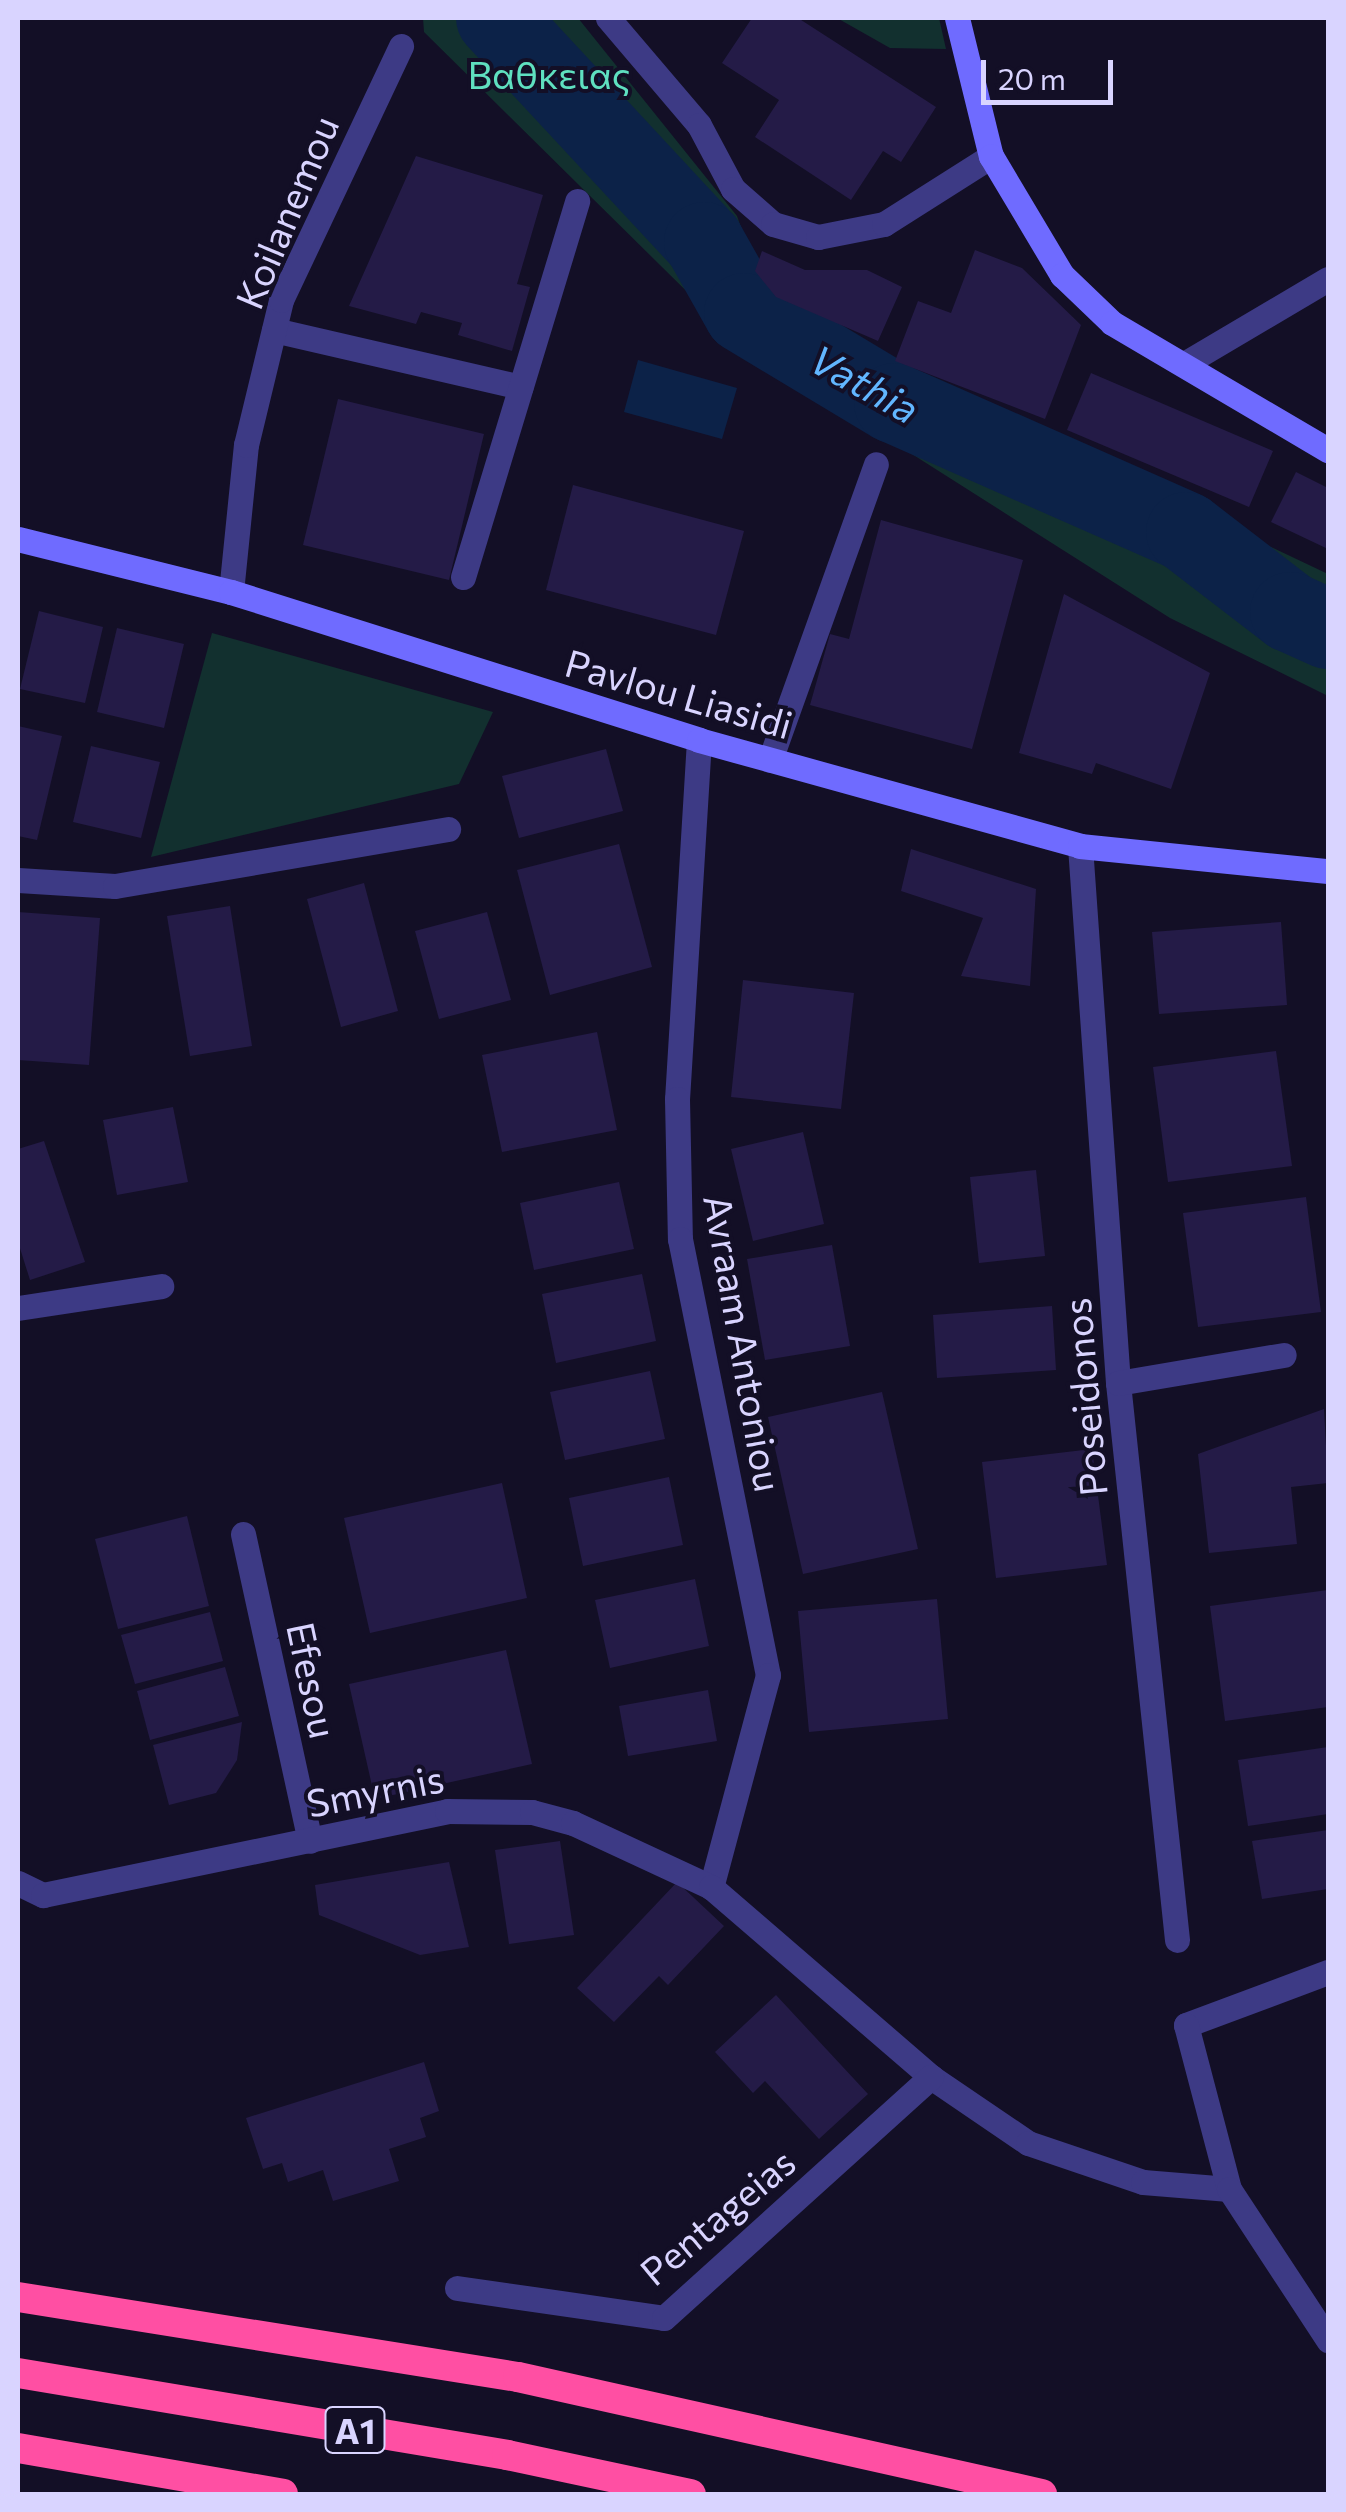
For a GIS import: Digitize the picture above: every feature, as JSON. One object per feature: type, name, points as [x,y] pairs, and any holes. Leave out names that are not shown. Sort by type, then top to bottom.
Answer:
[{"type":"highway","points":[[18,2296],[518,2377],[1042,2494]]},
{"type":"highway","name":"A1","points":[[18,2373],[507,2455],[691,2494]]},
{"type":"highway","name":"A1","points":[[18,2448],[283,2494]]},
{"type":"street","points":[[608,18],[699,125],[733,189],[773,224],[818,237],[884,224],[991,156]]},
{"type":"street","points":[[957,18],[991,156],[1062,275],[1112,323],[1328,450]]},
{"type":"street","name":"Koilanemou","points":[[231,592],[246,445],[282,300],[401,46]]},
{"type":"street","points":[[464,577],[578,201]]},
{"type":"street","points":[[1184,364],[1328,279]]},
{"type":"street","points":[[274,330],[521,387]]},
{"type":"street","points":[[770,760],[876,464]]},
{"type":"street","name":"Pavlou Liasidi","points":[[18,539],[231,592],[699,740],[1080,846],[1328,872]]},
{"type":"street","name":"Avraam Antoniou","points":[[699,740],[677,1098],[680,1239],[768,1675],[711,1887]]},
{"type":"street","points":[[18,880],[115,886],[448,828]]},
{"type":"street","name":"Poseidonos","points":[[1080,846],[1118,1384],[1177,1940]]},
{"type":"street","points":[[18,1308],[161,1286]]},
{"type":"street","points":[[1118,1384],[1284,1354]]},
{"type":"street","name":"Efesou","points":[[243,1534],[310,1841]]},
{"type":"street","name":"Smyrnis","points":[[18,1882],[43,1895],[446,1811],[532,1812],[573,1823],[711,1887],[932,2077],[1028,2143],[1143,2182],[1228,2189]]},
{"type":"street","points":[[1328,1972],[1186,2024],[1228,2189],[1328,2340]]},
{"type":"street","name":"Pentageias","points":[[456,2288],[664,2318],[932,2077]]},
{"type":"green space","name":"Βαθκειας","points":[[423,18],[578,18],[737,216],[771,311],[1328,574],[1328,696],[1170,618],[742,346],[424,32]]},
{"type":"green space","points":[[837,18],[939,18],[946,49],[890,48]]},
{"type":"green space","points":[[212,633],[493,712],[459,784],[151,857]]},
{"type":"water","points":[[638,360],[737,388],[722,439],[624,412]]},
{"type":"building","points":[[752,18],[798,18],[936,107],[901,162],[883,151],[851,200],[755,137],[779,100],[722,63]]},
{"type":"building","points":[[416,156],[543,195],[517,284],[530,287],[512,351],[458,335],[462,323],[421,312],[416,324],[349,306]]},
{"type":"building","points":[[975,250],[1022,268],[1081,325],[1045,419],[895,361],[918,301],[951,313]]},
{"type":"building","points":[[762,251],[805,270],[867,270],[902,287],[878,341],[776,297],[755,271]]},
{"type":"building","points":[[1091,373],[1273,451],[1249,507],[1067,430]]},
{"type":"building","points":[[338,399],[484,434],[449,580],[303,545]]},
{"type":"building","points":[[1296,472],[1328,488],[1328,549],[1271,522]]},
{"type":"building","points":[[573,485],[744,531],[716,635],[546,590]]},
{"type":"building","points":[[881,520],[1023,560],[972,749],[810,705],[830,634],[849,639]]},
{"type":"building","points":[[1064,594],[1210,673],[1171,789],[1096,763],[1092,774],[1019,753]]},
{"type":"building","points":[[39,611],[103,627],[85,703],[20,689]]},
{"type":"building","points":[[117,628],[184,644],[164,728],[97,712]]},
{"type":"building","points":[[18,726],[62,736],[37,840],[18,836]]},
{"type":"building","points":[[91,746],[160,762],[141,838],[73,822]]},
{"type":"building","points":[[606,749],[623,811],[519,838],[502,776]]},
{"type":"building","points":[[619,844],[652,967],[550,995],[517,870]]},
{"type":"building","points":[[911,849],[1036,889],[1030,986],[961,976],[983,918],[901,891]]},
{"type":"building","points":[[364,883],[398,1011],[341,1027],[307,899]]},
{"type":"building","points":[[230,906],[252,1046],[190,1056],[167,916]]},
{"type":"building","points":[[18,912],[100,918],[89,1065],[18,1060]]},
{"type":"building","points":[[487,912],[511,1000],[439,1019],[415,931]]},
{"type":"building","points":[[1281,922],[1287,1005],[1159,1014],[1152,932]]},
{"type":"building","points":[[743,980],[854,993],[841,1109],[731,1097]]},
{"type":"building","points":[[597,1032],[617,1130],[502,1152],[482,1055]]},
{"type":"building","points":[[1276,1051],[1292,1166],[1168,1182],[1153,1067]]},
{"type":"building","points":[[173,1107],[188,1182],[117,1195],[103,1120]]},
{"type":"building","points":[[803,1132],[824,1224],[753,1241],[731,1149]]},
{"type":"building","points":[[44,1141],[85,1262],[30,1280],[18,1242],[18,1149]]},
{"type":"building","points":[[1036,1170],[1045,1256],[979,1263],[970,1177]]},
{"type":"building","points":[[619,1182],[634,1249],[534,1270],[520,1203]]},
{"type":"building","points":[[1306,1197],[1321,1312],[1198,1327],[1183,1213]]},
{"type":"building","points":[[832,1245],[850,1346],[765,1360],[747,1259]]},
{"type":"building","points":[[642,1274],[656,1341],[556,1363],[542,1294]]},
{"type":"building","points":[[1052,1306],[1056,1370],[937,1378],[933,1315]]},
{"type":"building","points":[[650,1371],[665,1439],[565,1460],[550,1392]]},
{"type":"building","points":[[882,1392],[918,1549],[803,1574],[768,1417]]},
{"type":"building","points":[[1324,1409],[1328,1483],[1291,1487],[1297,1544],[1209,1553],[1198,1454]]},
{"type":"building","points":[[1092,1449],[1107,1565],[996,1578],[982,1462]]},
{"type":"building","points":[[669,1477],[683,1545],[583,1566],[569,1498]]},
{"type":"building","points":[[502,1483],[527,1598],[370,1633],[344,1518]]},
{"type":"building","points":[[187,1516],[209,1606],[118,1629],[95,1539]]},
{"type":"building","points":[[695,1579],[709,1646],[610,1668],[595,1600]]},
{"type":"building","points":[[1328,1590],[1328,1707],[1225,1721],[1210,1606]]},
{"type":"building","points":[[937,1599],[948,1719],[809,1732],[798,1611]]},
{"type":"building","points":[[210,1612],[223,1661],[135,1684],[121,1635]]},
{"type":"building","points":[[506,1650],[532,1764],[375,1799],[349,1684]]},
{"type":"building","points":[[225,1667],[239,1716],[150,1740],[137,1691]]},
{"type":"building","points":[[708,1690],[717,1741],[628,1756],[619,1706]]},
{"type":"building","points":[[242,1722],[237,1760],[216,1793],[169,1805],[153,1745]]},
{"type":"building","points":[[1328,1747],[1328,1814],[1248,1826],[1238,1760]]},
{"type":"building","points":[[1328,1830],[1328,1889],[1262,1899],[1252,1841]]},
{"type":"building","points":[[560,1841],[574,1935],[509,1944],[495,1850]]},
{"type":"building","points":[[449,1862],[469,1947],[420,1955],[319,1915],[315,1885]]},
{"type":"building","points":[[677,1882],[724,1926],[668,1985],[659,1976],[614,2022],[577,1988]]},
{"type":"building","points":[[776,1995],[868,2094],[819,2139],[765,2081],[753,2093],[715,2052]]},
{"type":"building","points":[[424,2062],[439,2111],[420,2118],[426,2137],[389,2149],[399,2181],[333,2201],[323,2170],[288,2182],[282,2163],[263,2169],[246,2118]]},
{"type":"waterway","name":"Vathia","points":[[496,18],[704,242],[744,313],[894,403],[1186,532],[1290,612],[1328,629]]}]
